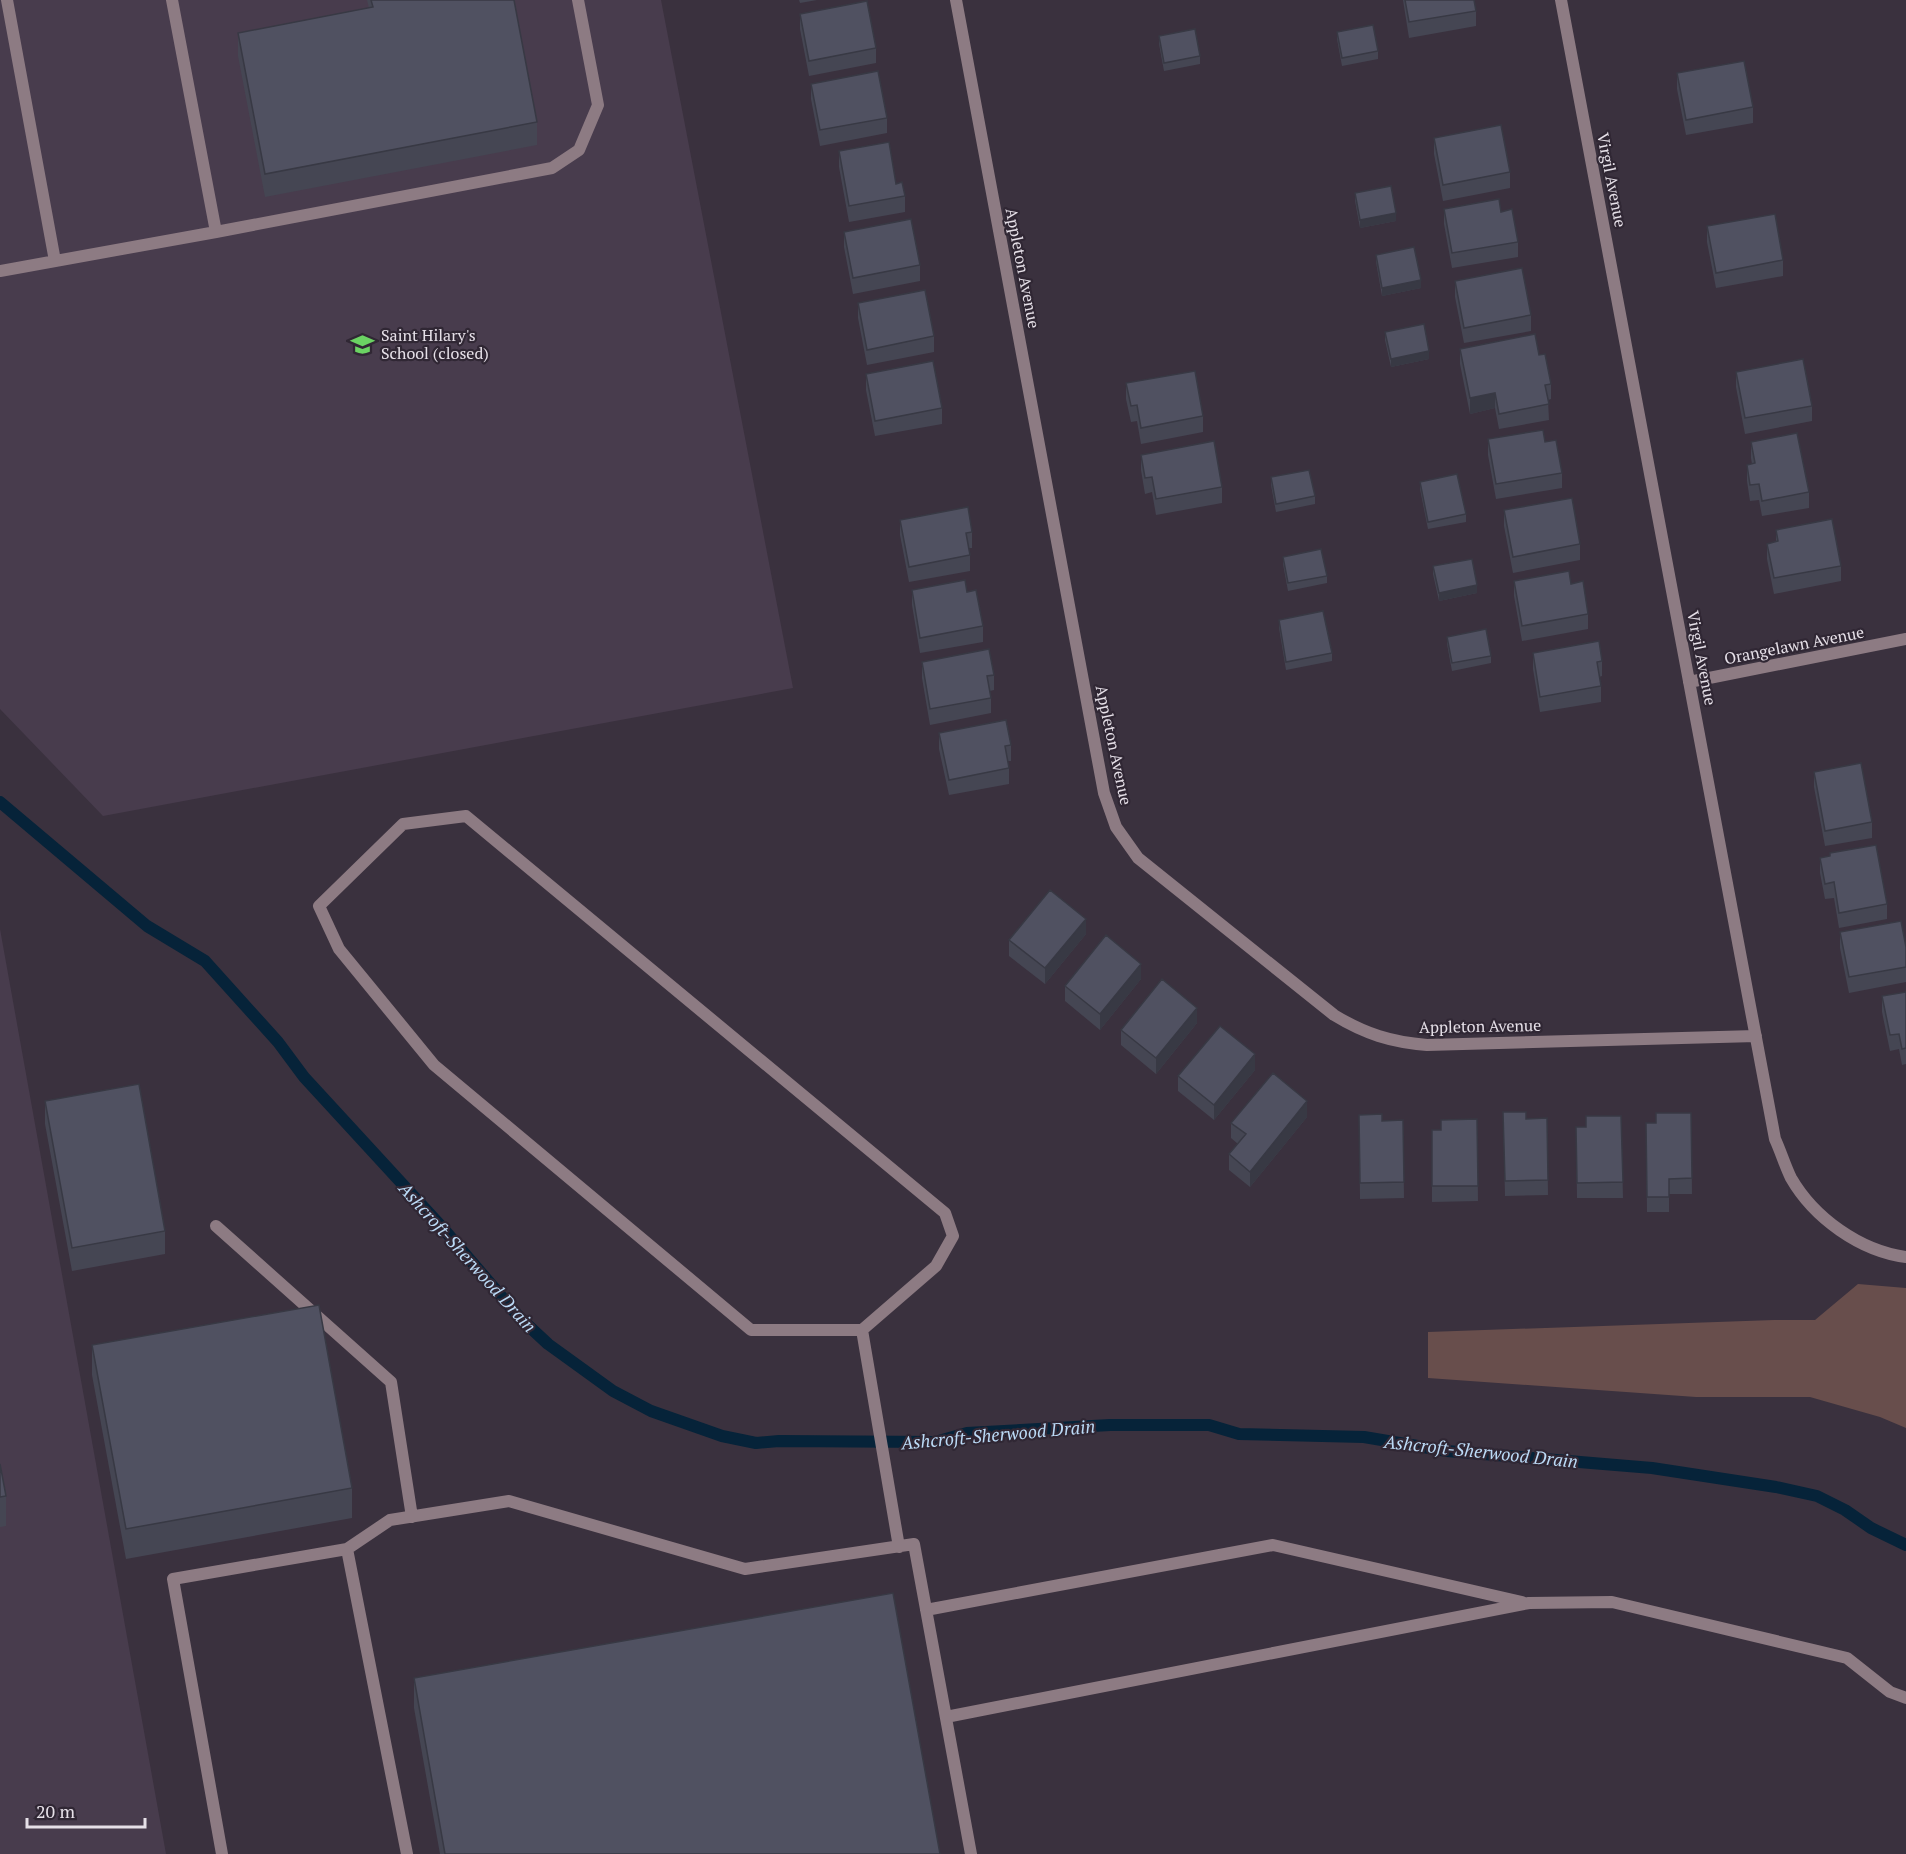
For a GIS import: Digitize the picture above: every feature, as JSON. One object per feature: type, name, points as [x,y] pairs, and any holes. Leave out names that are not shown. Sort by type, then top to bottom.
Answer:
[{"type":"street","points":[[7,0],[56,261]]},
{"type":"street","points":[[172,0],[216,232]]},
{"type":"street","points":[[0,271],[552,168],[579,150],[598,105],[578,0]]},
{"type":"street","name":"Appleton Avenue","points":[[956,0],[1104,793],[1116,827],[1138,858],[1334,1015],[1356,1028],[1379,1037],[1403,1043],[1427,1045],[1756,1036]]},
{"type":"street","name":"Virgil Avenue","points":[[1562,0],[1775,1139],[1791,1177],[1821,1215],[1846,1235],[1868,1246],[1906,1257]]},
{"type":"street","name":"Orangelawn Avenue","points":[[1689,682],[1906,639]]},
{"type":"street","points":[[466,816],[945,1213],[953,1236],[936,1266],[862,1330],[751,1330],[434,1065],[339,949],[319,906],[403,824],[466,816]]},
{"type":"street","points":[[216,1226],[391,1382],[412,1517]]},
{"type":"street","points":[[862,1330],[899,1547]]},
{"type":"street","points":[[222,1854],[173,1579],[347,1549],[390,1520],[509,1501],[745,1569],[915,1544],[971,1854]]},
{"type":"street","points":[[926,1610],[1274,1545],[1529,1603]]},
{"type":"street","points":[[347,1549],[407,1854]]},
{"type":"street","points":[[946,1717],[1529,1603],[1611,1602],[1847,1658],[1890,1692],[1906,1698]]},
{"type":"shaded area","name":"Saint Hilary's School (closed)","points":[[0,0],[661,0],[793,688],[103,816],[0,709]]},
{"type":"shaded area","points":[[0,929],[166,1854],[0,1854]]},
{"type":"shaded area","points":[[1858,1284],[1906,1288],[1906,1428],[1880,1417],[1810,1397],[1696,1397],[1428,1378],[1428,1332],[1815,1320]]},
{"type":"building","points":[[371,0],[514,0],[537,122],[265,174],[238,33],[373,7]]},
{"type":"building","points":[[1405,0],[1474,0],[1476,11],[1409,22]]},
{"type":"building","points":[[867,1],[876,48],[809,61],[800,14]]},
{"type":"building","points":[[1373,25],[1378,51],[1342,58],[1337,32]]},
{"type":"building","points":[[1195,29],[1200,56],[1164,63],[1159,36]]},
{"type":"building","points":[[1744,61],[1753,107],[1686,120],[1677,73]]},
{"type":"building","points":[[878,71],[887,118],[820,130],[811,84]]},
{"type":"building","points":[[1501,125],[1510,172],[1443,185],[1434,138]]},
{"type":"building","points":[[889,142],[896,184],[902,182],[905,196],[849,206],[839,151]]},
{"type":"building","points":[[1391,186],[1396,213],[1360,220],[1355,193]]},
{"type":"building","points":[[1499,199],[1501,212],[1512,209],[1518,242],[1452,253],[1444,209]]},
{"type":"building","points":[[1775,214],[1783,260],[1716,273],[1707,226]]},
{"type":"building","points":[[911,219],[920,265],[853,278],[844,232]]},
{"type":"building","points":[[1414,247],[1421,280],[1382,288],[1376,255]]},
{"type":"building","points":[[1522,268],[1531,315],[1464,328],[1455,281]]},
{"type":"building","points":[[925,290],[934,336],[867,350],[858,303]]},
{"type":"building","points":[[1424,324],[1429,351],[1391,359],[1385,332]]},
{"type":"building","points":[[1535,334],[1539,355],[1545,354],[1551,384],[1545,385],[1549,404],[1499,414],[1495,393],[1470,398],[1460,349]]},
{"type":"building","points":[[1803,359],[1812,406],[1745,418],[1736,372]]},
{"type":"building","points":[[933,361],[942,408],[875,421],[866,374]]},
{"type":"building","points":[[1195,371],[1203,416],[1141,428],[1137,405],[1131,406],[1126,383]]},
{"type":"building","points":[[1543,430],[1545,442],[1556,440],[1562,473],[1496,484],[1488,439]]},
{"type":"building","points":[[1797,433],[1809,492],[1762,501],[1759,484],[1750,485],[1747,465],[1755,463],[1751,442]]},
{"type":"building","points":[[1214,441],[1222,487],[1156,499],[1152,477],[1145,478],[1141,455]]},
{"type":"building","points":[[1309,470],[1315,496],[1276,504],[1271,477]]},
{"type":"building","points":[[1457,474],[1466,514],[1428,522],[1420,482]]},
{"type":"building","points":[[1572,498],[1580,544],[1513,557],[1504,510]]},
{"type":"building","points":[[968,507],[972,532],[966,533],[970,555],[909,567],[900,520]]},
{"type":"building","points":[[1832,519],[1841,566],[1774,578],[1767,544],[1778,541],[1776,530]]},
{"type":"building","points":[[1321,549],[1327,576],[1288,583],[1283,557]]},
{"type":"building","points":[[1472,559],[1477,585],[1439,593],[1433,566]]},
{"type":"building","points":[[1569,571],[1571,584],[1583,581],[1588,614],[1522,626],[1514,581]]},
{"type":"building","points":[[965,580],[967,592],[976,590],[983,626],[920,638],[912,590]]},
{"type":"building","points":[[1323,611],[1332,653],[1286,662],[1279,620]]},
{"type":"building","points":[[1486,629],[1491,656],[1452,663],[1447,637]]},
{"type":"building","points":[[1599,641],[1602,661],[1597,662],[1601,686],[1540,697],[1533,653]]},
{"type":"building","points":[[989,649],[994,675],[987,676],[991,698],[930,709],[922,662]]},
{"type":"building","points":[[1006,720],[1011,745],[1005,746],[1009,768],[949,780],[939,733]]},
{"type":"building","points":[[1861,763],[1872,822],[1825,831],[1814,772]]},
{"type":"building","points":[[1876,845],[1887,904],[1839,913],[1834,882],[1825,884],[1820,858],[1830,856],[1830,853]]},
{"type":"building","points":[[1050,890],[1086,919],[1045,968],[1009,940]]},
{"type":"building","points":[[1901,921],[1906,947],[1906,967],[1849,977],[1840,932]]},
{"type":"building","points":[[1106,935],[1141,964],[1100,1014],[1065,986]]},
{"type":"building","points":[[1162,979],[1197,1008],[1156,1058],[1121,1030]]},
{"type":"building","points":[[1906,992],[1906,1048],[1902,1049],[1899,1034],[1890,1035],[1882,996]]},
{"type":"building","points":[[1220,1026],[1255,1054],[1214,1105],[1178,1076]]},
{"type":"building","points":[[1273,1073],[1307,1101],[1250,1172],[1229,1154],[1246,1134],[1231,1123]]},
{"type":"building","points":[[139,1084],[165,1231],[72,1248],[45,1101]]},
{"type":"building","points":[[1503,1112],[1526,1112],[1526,1119],[1547,1118],[1548,1180],[1505,1181]]},
{"type":"building","points":[[1656,1113],[1691,1113],[1692,1178],[1669,1179],[1669,1197],[1647,1197],[1646,1123],[1656,1123]]},
{"type":"building","points":[[1382,1114],[1382,1121],[1403,1120],[1404,1182],[1360,1183],[1359,1115]]},
{"type":"building","points":[[1586,1116],[1621,1116],[1623,1182],[1577,1183],[1576,1127],[1586,1127]]},
{"type":"building","points":[[1477,1119],[1478,1186],[1432,1186],[1432,1130],[1441,1130],[1441,1120]]},
{"type":"building","points":[[319,1305],[352,1488],[126,1529],[92,1345]]},
{"type":"building","points":[[0,1464],[6,1496],[0,1497]]},
{"type":"building","points":[[893,1593],[940,1854],[445,1854],[414,1678]]},
{"type":"waterway","name":"Ashcroft-Sherwood Drain","points":[[0,802],[147,926],[205,961],[278,1042],[304,1077],[441,1226],[519,1317],[548,1344],[613,1391],[651,1411],[722,1436],[756,1443],[779,1441],[935,1442],[967,1433],[1110,1425],[1209,1425],[1239,1434],[1364,1437],[1447,1451],[1652,1468],[1776,1487],[1817,1496],[1845,1510],[1871,1528],[1906,1545]]},
{"type":"place","name":"Saint Hilary's School (closed)","points":[[363,344]]}]
